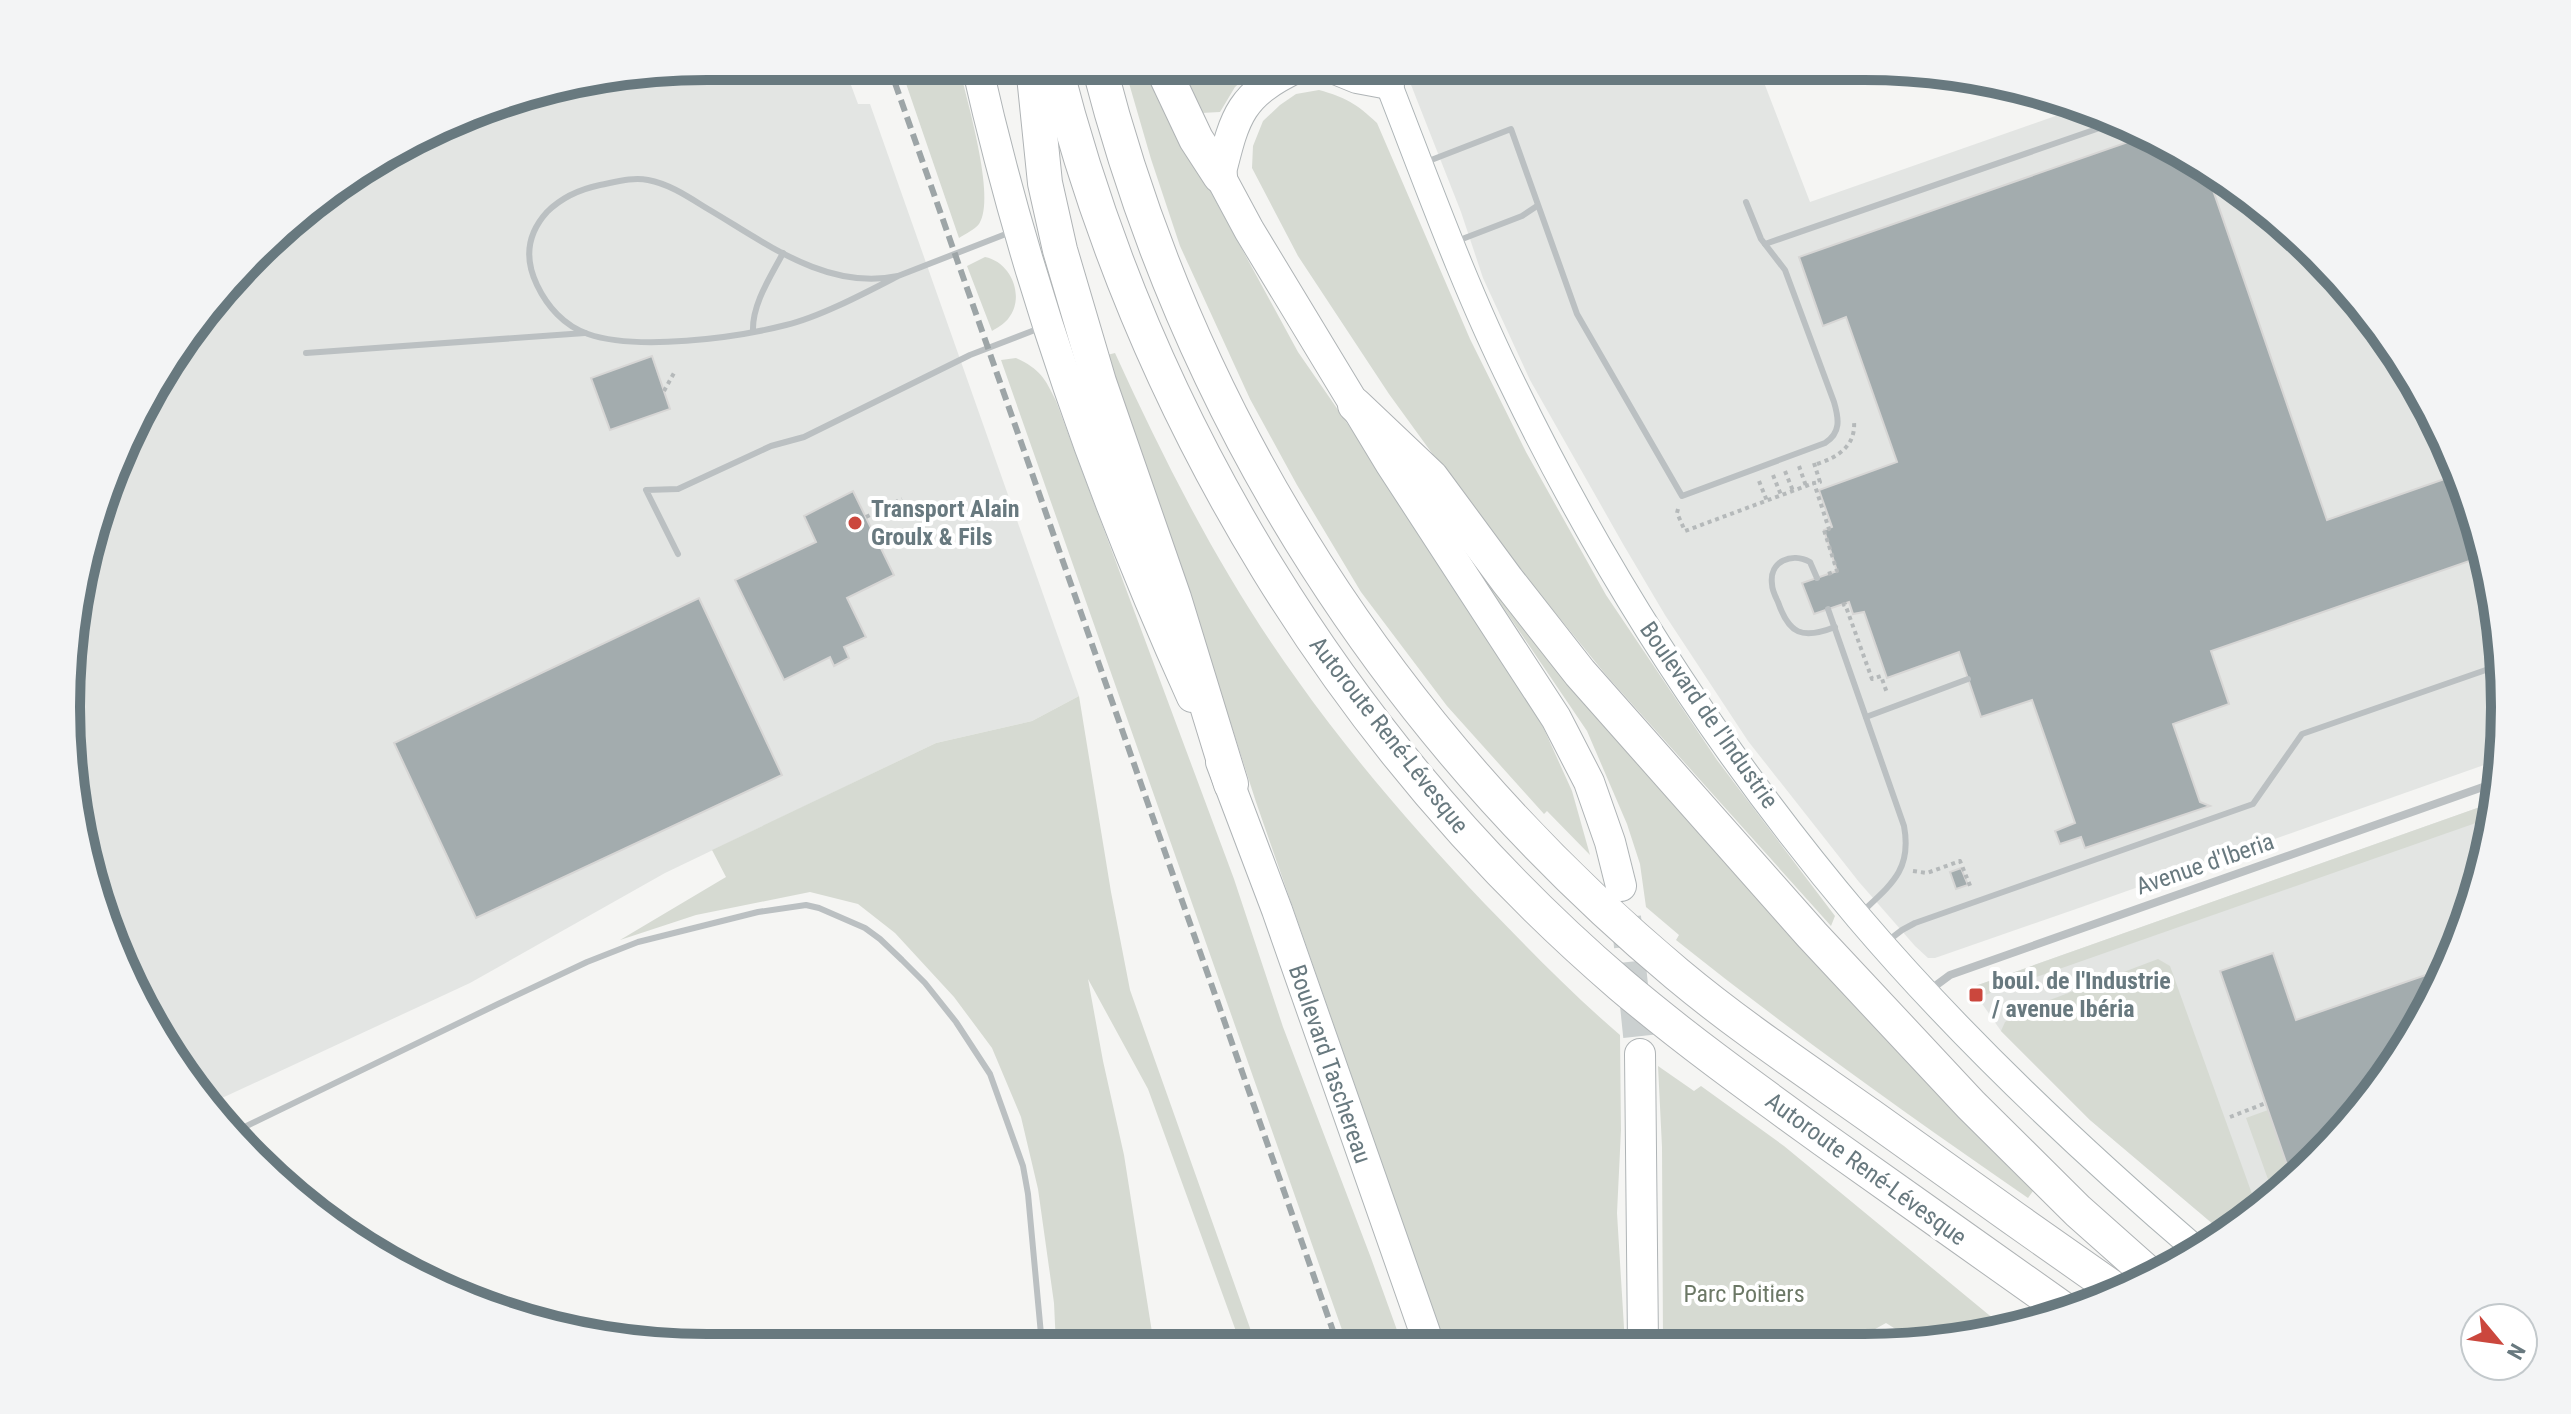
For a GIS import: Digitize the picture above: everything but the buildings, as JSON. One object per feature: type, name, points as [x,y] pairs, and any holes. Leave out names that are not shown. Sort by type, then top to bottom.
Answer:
[{"type":"highway","points":[[1034,80],[1045,183],[1060,250],[1091,356],[1174,598],[1231,784]]},
{"type":"highway","name":"Autoroute René-Lévesque","points":[[1059,80],[1082,164],[1114,258],[1162,373],[1189,428],[1248,538],[1273,577],[1343,681],[1403,761],[1496,867],[1620,984],[1746,1083],[2056,1304]]},
{"type":"highway","name":"Autoroute René-Lévesque","points":[[1103,80],[1119,139],[1155,244],[1195,342],[1247,449],[1296,535],[1353,622],[1469,772],[1532,841],[1679,976],[1784,1056],[2108,1284]]},
{"type":"highway","points":[[1168,80],[1196,139],[1220,176]]},
{"type":"highway","points":[[1355,405],[1431,477],[1580,673],[1831,956],[2002,1137],[2142,1268]]},
{"type":"highway","points":[[1998,1264],[2045,1307]]},
{"type":"main road","name":"Boulevard Taschereau","points":[[980,80],[998,158],[1048,326],[1152,608],[1231,784],[1425,1334]]},
{"type":"main road","points":[[1273,80],[1248,100],[1233,125],[1220,176],[1249,230],[1420,511],[1556,718],[1589,782],[1610,842],[1621,886]]},
{"type":"main road","points":[[1640,1054],[1643,1334]]},
{"type":"street","name":"Boulevard de l'Industrie","points":[[1388,80],[1450,244],[1522,404],[1574,503],[1634,605],[1752,781],[1857,916],[1927,992],[2068,1135],[2189,1243]]},
{"type":"street","name":"Avenue d'Iberia","points":[[1927,992],[1944,979],[1966,969],[2486,786]]},
{"type":"lane","points":[[1765,244],[2102,127]]},
{"type":"lane","points":[[1419,165],[1511,129],[1577,314],[1682,496],[1831,439],[1838,425],[1838,416],[1785,270],[1765,244],[1746,202]]},
{"type":"lane","points":[[898,276],[881,280],[834,275],[809,267],[678,191],[648,180],[629,179],[574,193],[547,213],[534,230],[528,247],[528,261],[541,294],[554,312],[585,333],[608,340],[647,341],[710,337],[796,322],[898,276],[1018,229]]},
{"type":"lane","points":[[1450,244],[1522,216],[1537,206]]},
{"type":"lane","points":[[753,331],[752,323],[760,301],[783,253]]},
{"type":"lane","points":[[678,554],[646,490],[678,489],[771,446],[804,437],[970,355],[1048,326]]},
{"type":"lane","points":[[306,353],[585,333]]},
{"type":"lane","points":[[1817,578],[1810,562],[1796,556],[1789,557],[1776,567],[1771,583],[1784,620],[1794,630],[1813,633],[1835,627]]},
{"type":"lane","points":[[1828,609],[1907,841],[1903,868],[1857,916]]},
{"type":"lane","points":[[1883,945],[1915,923],[2253,804],[2302,734],[2490,669]]},
{"type":"lane","points":[[1866,717],[1968,679]]},
{"type":"lane","points":[[243,1128],[587,962],[638,942],[758,912],[793,906],[819,908],[865,928],[902,960],[956,1022],[990,1074],[1023,1166],[1035,1253],[1041,1334]]},
{"type":"path","points":[[664,391],[674,373]]},
{"type":"path","points":[[1795,455],[1806,486]]},
{"type":"path","points":[[1781,460],[1793,491]]},
{"type":"path","points":[[1769,464],[1781,495]]},
{"type":"path","points":[[1682,496],[1677,513],[1685,531],[1820,482],[1815,465]]},
{"type":"path","points":[[1755,470],[1767,501]]},
{"type":"path","points":[[1814,483],[1829,529],[1824,530],[1837,571],[1830,574]]},
{"type":"path","points":[[866,517],[902,499]]},
{"type":"path","points":[[1840,606],[1845,604],[1872,679],[1881,676],[1889,698]]},
{"type":"path","points":[[1915,871],[1927,873],[1960,861],[1971,888]]},
{"type":"path","points":[[2230,1117],[2266,1103]]},
{"type":"shaded area","points":[[849,80],[858,104],[870,104],[1079,696],[1032,721],[936,743],[665,873],[470,983],[219,1099],[186,1055],[145,984],[113,909],[101,869],[85,789],[80,707],[85,625],[101,545],[128,467],[164,393],[210,325],[236,294],[264,264],[325,210],[393,164],[505,113],[585,92],[666,81]]},
{"type":"shaded area","points":[[1409,80],[1763,80],[1810,202],[2065,113],[2178,164],[2246,210],[2307,264],[2335,294],[2385,359],[2426,430],[2458,505],[2479,585],[2490,666],[2488,763],[1928,958],[1859,882],[1748,741],[1665,615],[1530,380],[1483,278],[1461,212]]},
{"type":"shaded area","points":[[2483,806],[2458,909],[2426,984],[2385,1055],[2361,1089],[2307,1150],[2246,1204],[2215,1226],[2090,1120],[2001,1031],[1974,992],[1973,988]]},
{"type":"green space","points":[[905,80],[962,80],[982,171],[984,211],[979,224],[959,238]]},
{"type":"green space","points":[[1128,80],[1157,80],[1200,172],[1298,352],[1383,475],[1539,718],[1572,791],[1590,855],[1547,811],[1544,814],[1447,706],[1361,592],[1250,399],[1180,246]]},
{"type":"green space","points":[[1182,80],[1243,80],[1220,112],[1201,113]]},
{"type":"green space","points":[[1319,90],[1350,102],[1377,123],[1470,339],[1526,452],[1606,595],[1717,760],[1835,916],[1831,926],[1606,675],[1487,529],[1389,394],[1298,256],[1252,168],[1253,146],[1263,121],[1280,105],[1296,94]]},
{"type":"green space","points":[[985,257],[994,260],[1008,273],[1016,301],[1006,321],[992,331],[967,266]]},
{"type":"green space","points":[[1115,353],[1176,480],[1221,562],[1271,642],[1319,710],[1387,796],[1485,904],[1620,1035],[1621,1130],[1617,1213],[1624,1334],[1442,1334],[1256,802],[1107,355]]},
{"type":"green space","points":[[1016,358],[1031,366],[1041,375],[1056,401],[1234,879],[1283,1027],[1398,1334],[1343,1334],[1001,360]]},
{"type":"green space","points":[[1496,584],[1989,1147],[2033,1191],[2028,1198],[1762,1007],[1676,940],[1679,935],[1646,907],[1640,864],[1627,824],[1587,731],[1490,588]]},
{"type":"green space","points":[[1079,696],[1130,990],[1252,1334],[1237,1334],[1148,1089],[1088,979],[1124,1155],[1152,1334],[1055,1334],[1038,1189],[1021,1117],[992,1048],[954,997],[895,933],[858,904],[810,892],[696,915],[620,940],[726,877],[712,850],[936,743],[1032,721]]},
{"type":"green space","points":[[2483,806],[2480,821],[1985,995],[1979,996],[1974,992],[1973,988]]},
{"type":"green space","points":[[2158,959],[2170,966],[2253,1198],[2215,1226],[2090,1120],[2001,1031],[2005,1022],[2021,1011]]},
{"type":"green space","name":"Parc Poitiers","points":[[1658,1066],[1694,1091],[1701,1086],[1784,1146],[1995,1320],[1905,1333],[1886,1323],[1866,1334],[1663,1334],[1662,1147]]},
{"type":"green space","points":[[2268,1110],[2288,1165],[2293,1163],[2270,1184],[2246,1118]]},
{"type":"tunnel","points":[[1626,917],[1640,1054]]},
{"type":"railway","points":[[894,80],[1334,1334]]},
{"type":"place","name":"Transport Alain Groulx & Fils","points":[[855,523]]},
{"type":"place","name":"boul. de l'Industrie / avenue Ibéria","points":[[1976,995]]}]
